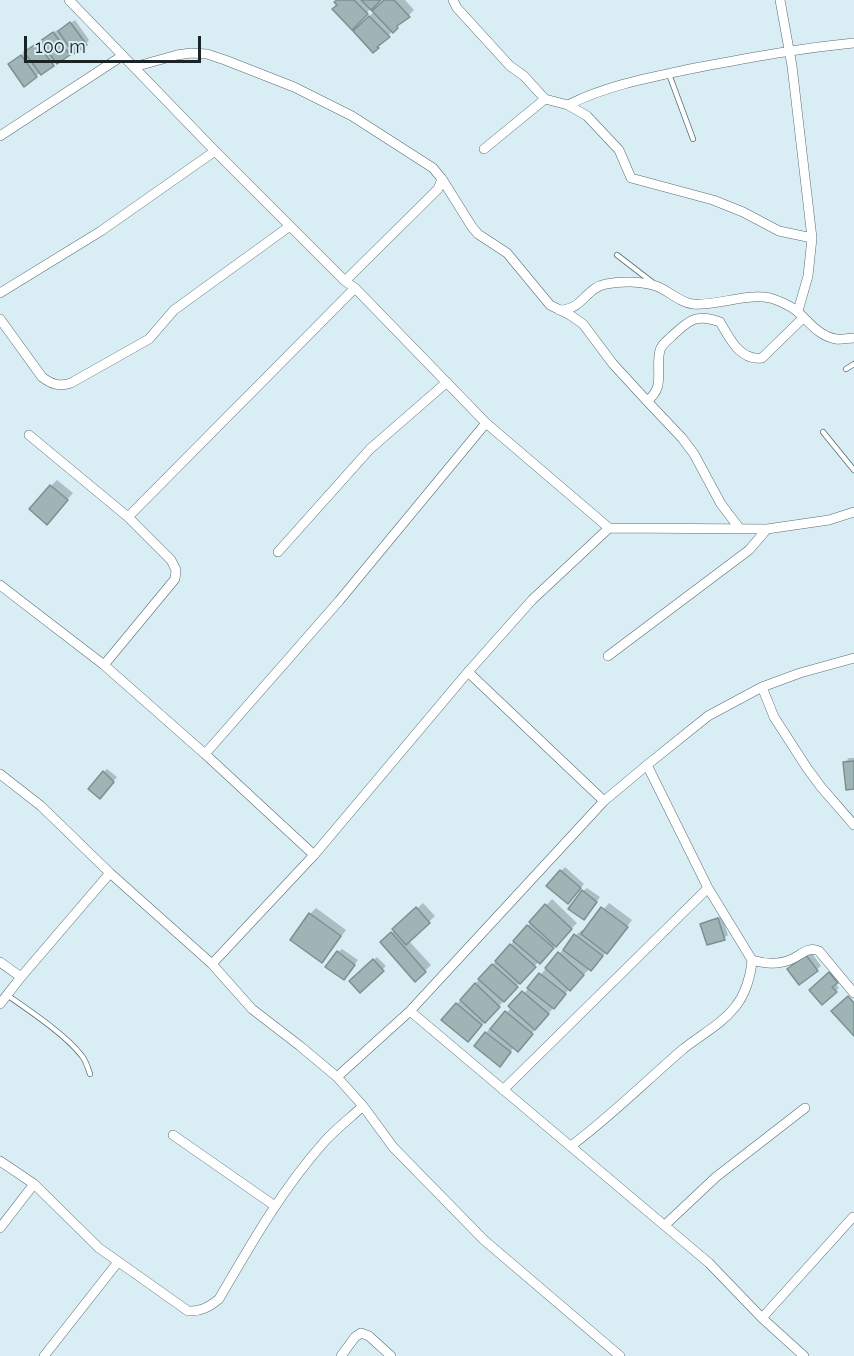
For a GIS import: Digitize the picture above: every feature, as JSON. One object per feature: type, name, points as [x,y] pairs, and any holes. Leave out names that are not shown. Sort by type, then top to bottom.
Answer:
[{"type":"street","points":[[69,0],[215,151],[345,281],[355,288],[486,423],[609,528],[767,529],[829,520],[854,512]]},
{"type":"street","points":[[453,0],[457,8],[510,66],[524,75],[545,99],[568,105],[587,116],[618,150],[631,178],[713,200],[779,231],[812,238]]},
{"type":"street","points":[[647,401],[655,395],[660,376],[661,347],[688,321],[706,317],[720,322],[744,355],[753,359],[762,358],[801,315],[812,238],[789,52],[780,0]]},
{"type":"street","points":[[568,105],[603,89],[669,73],[747,58],[854,43]]},
{"type":"street","points":[[134,67],[177,55],[207,54],[294,87],[352,116],[433,168],[478,234],[507,253],[550,305],[583,324],[613,364],[682,438],[740,529]]},
{"type":"street","points":[[0,136],[122,56]]},
{"type":"street","points":[[484,149],[545,99]]},
{"type":"street","points":[[0,293],[101,231],[215,151]]},
{"type":"street","points":[[345,281],[438,189],[442,179]]},
{"type":"street","points":[[0,319],[42,376],[50,383],[62,386],[149,339],[174,310],[290,226]]},
{"type":"street","points":[[560,310],[576,307],[592,291],[602,285],[630,282],[656,286],[689,304],[717,304],[752,298],[771,298],[801,315],[817,331],[836,339],[854,338]]},
{"type":"street","points":[[128,518],[355,288]]},
{"type":"street","points":[[278,552],[370,449],[447,382]]},
{"type":"street","points":[[206,754],[339,601],[486,423]]},
{"type":"street","points":[[29,435],[128,518],[171,560],[176,570],[175,579],[104,665]]},
{"type":"street","points":[[212,964],[314,855],[468,672],[532,600],[609,528]]},
{"type":"street","points":[[608,656],[749,550],[767,529]]},
{"type":"street","points":[[0,585],[104,665],[206,754],[314,855]]},
{"type":"street","points":[[337,1077],[410,1011],[604,801],[647,765],[708,716],[762,687],[800,673],[854,658]]},
{"type":"street","points":[[468,672],[604,801]]},
{"type":"street","points":[[762,687],[774,717],[807,768],[854,825]]},
{"type":"street","points":[[571,1146],[603,1122],[683,1050],[724,1020],[737,1004],[751,973],[752,960],[708,888],[647,765]]},
{"type":"street","points":[[0,774],[41,806],[110,873],[212,964],[252,1009],[337,1077],[393,1147],[484,1240],[620,1356]]},
{"type":"street","points":[[0,1004],[110,873]]},
{"type":"street","points":[[503,1090],[708,888]]},
{"type":"street","points":[[752,960],[762,963],[782,962],[791,960],[809,949],[814,949],[819,951],[854,993]]},
{"type":"street","points":[[0,962],[21,977]]},
{"type":"street","points":[[410,1011],[709,1263],[762,1318],[804,1356]]},
{"type":"street","points":[[0,1161],[34,1184],[99,1248],[188,1311],[197,1312],[219,1299],[275,1206],[298,1174],[327,1139],[363,1107]]},
{"type":"street","points":[[665,1225],[716,1178],[805,1108]]},
{"type":"street","points":[[173,1134],[275,1206]]},
{"type":"street","points":[[0,1228],[34,1184]]},
{"type":"street","points":[[762,1318],[854,1217]]},
{"type":"street","points":[[44,1356],[118,1262]]},
{"type":"street","points":[[341,1356],[355,1337],[362,1333],[369,1336],[391,1356]]},
{"type":"lane","points":[[669,73],[693,139]]},
{"type":"lane","points":[[617,255],[656,286]]},
{"type":"lane","points":[[846,369],[854,364]]},
{"type":"lane","points":[[823,432],[854,471]]},
{"type":"lane","points":[[8,995],[35,1014],[83,1057],[90,1074]]},
{"type":"building","points":[[354,0],[368,14],[352,30],[332,9],[337,5],[334,2]]},
{"type":"building","points":[[361,0],[381,0],[371,10]]},
{"type":"building","points":[[384,0],[394,0],[410,17],[397,26],[398,28],[393,33],[372,11]]},
{"type":"building","points":[[369,16],[390,37],[373,53],[353,31]]},
{"type":"building","points":[[70,22],[87,45],[74,54],[58,31]]},
{"type":"building","points":[[53,32],[70,55],[57,64],[40,41]]},
{"type":"building","points":[[37,43],[54,66],[41,75],[24,52]]},
{"type":"building","points":[[21,55],[37,77],[24,87],[8,64]]},
{"type":"building","points":[[50,485],[68,500],[47,525],[29,509]]},
{"type":"building","points":[[854,761],[854,789],[846,790],[843,762]]},
{"type":"building","points":[[103,771],[114,782],[100,799],[88,789]]},
{"type":"building","points":[[560,870],[581,888],[568,904],[546,886]]},
{"type":"building","points":[[582,890],[597,902],[584,920],[568,909]]},
{"type":"building","points":[[545,904],[572,929],[556,947],[529,922]]},
{"type":"building","points":[[416,907],[430,923],[406,945],[392,929]]},
{"type":"building","points":[[601,907],[628,927],[607,954],[581,934]]},
{"type":"building","points":[[309,913],[341,936],[322,963],[290,940]]},
{"type":"building","points":[[718,918],[725,940],[707,945],[700,924]]},
{"type":"building","points":[[527,925],[554,948],[540,964],[513,941]]},
{"type":"building","points":[[391,932],[426,972],[415,982],[380,942]]},
{"type":"building","points":[[574,934],[603,956],[591,971],[563,950]]},
{"type":"building","points":[[510,944],[536,967],[520,984],[495,961]]},
{"type":"building","points":[[337,951],[355,965],[344,980],[325,967]]},
{"type":"building","points":[[558,952],[584,975],[570,991],[545,968]]},
{"type":"building","points":[[806,955],[818,971],[799,985],[787,969]]},
{"type":"building","points":[[373,959],[384,971],[360,993],[349,981]]},
{"type":"building","points":[[492,964],[518,987],[504,1002],[478,979]]},
{"type":"building","points":[[829,972],[838,983],[832,987],[837,992],[822,1005],[809,990]]},
{"type":"building","points":[[539,973],[566,994],[554,1009],[527,988]]},
{"type":"building","points":[[475,983],[500,1007],[485,1023],[460,1000]]},
{"type":"building","points":[[522,991],[549,1014],[535,1030],[508,1006]]},
{"type":"building","points":[[848,996],[854,1003],[854,1036],[831,1011]]},
{"type":"building","points":[[456,1003],[482,1025],[468,1042],[441,1020]]},
{"type":"building","points":[[505,1011],[533,1034],[518,1052],[490,1029]]},
{"type":"building","points":[[485,1032],[511,1052],[500,1067],[474,1046]]}]
